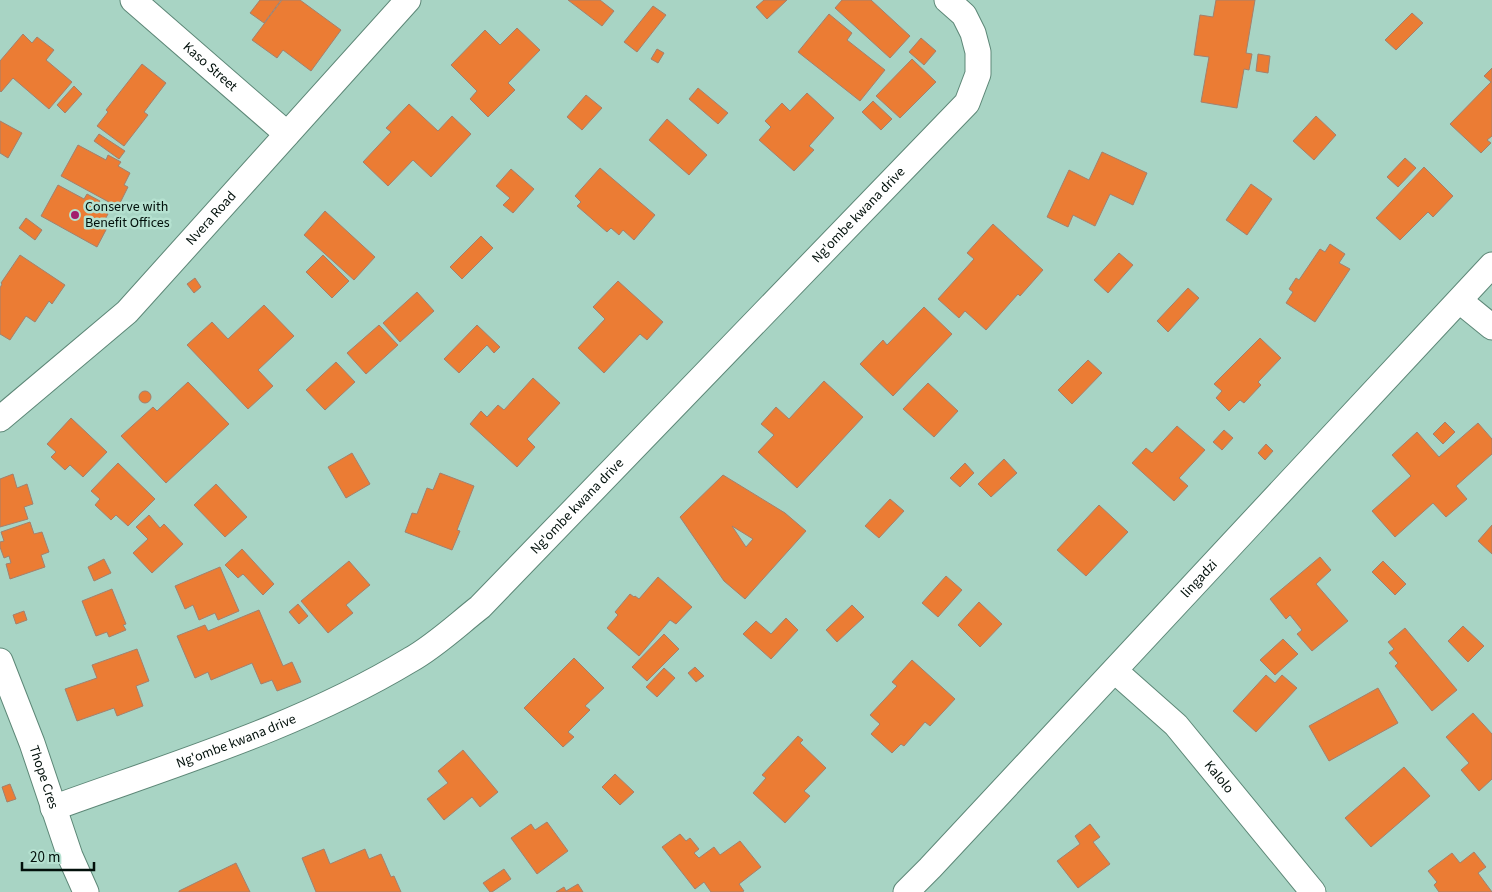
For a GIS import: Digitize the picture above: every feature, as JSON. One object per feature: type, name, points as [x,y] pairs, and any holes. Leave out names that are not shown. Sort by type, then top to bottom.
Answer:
[{"type":"street","name":"Kaso Street","points":[[133,0],[287,134]]},
{"type":"street","name":"Nvera Road","points":[[0,419],[126,312],[408,0]]},
{"type":"street","name":"Ng'ombe kwana drive","points":[[53,808],[292,721],[356,691],[412,659],[480,607],[967,103],[978,74],[978,52],[973,33],[964,15],[947,0]]},
{"type":"street","name":"lingadzi","points":[[906,892],[1115,671],[1492,265]]},
{"type":"street","points":[[1460,301],[1492,326]]},
{"type":"street","name":"Thope Cres","points":[[0,661],[32,743],[70,856],[86,892]]},
{"type":"street","name":"Kalolo","points":[[1115,671],[1176,725],[1313,892]]},
{"type":"building","points":[[260,0],[281,0],[264,23],[250,13]]},
{"type":"building","points":[[282,0],[300,0],[341,30],[311,71],[283,50],[277,58],[252,40]]},
{"type":"building","points":[[568,0],[600,0],[614,11],[602,26]]},
{"type":"building","points":[[764,0],[787,0],[767,19],[756,7]]},
{"type":"building","points":[[842,0],[871,0],[910,36],[890,58],[835,8]]},
{"type":"building","points":[[1216,0],[1255,0],[1246,53],[1252,54],[1249,70],[1244,69],[1237,108],[1201,102],[1209,57],[1194,55],[1200,15],[1213,17]]},
{"type":"building","points":[[653,6],[666,15],[637,52],[624,42]]},
{"type":"building","points":[[1412,13],[1423,23],[1396,50],[1385,40]]},
{"type":"building","points":[[829,14],[852,33],[847,40],[885,70],[860,101],[798,52]]},
{"type":"building","points":[[517,28],[540,50],[508,83],[515,90],[488,117],[470,99],[477,91],[451,65],[485,30],[500,45]]},
{"type":"building","points":[[23,34],[32,43],[37,37],[54,50],[46,60],[72,82],[49,109],[13,78],[0,91],[0,61]]},
{"type":"building","points":[[921,38],[936,51],[924,65],[909,52]]},
{"type":"building","points":[[657,49],[664,53],[658,63],[651,59]]},
{"type":"building","points":[[1258,54],[1270,56],[1268,73],[1256,71]]},
{"type":"building","points":[[912,59],[936,82],[900,118],[876,96]]},
{"type":"building","points":[[142,64],[166,83],[144,112],[148,115],[124,146],[97,126],[108,112],[106,110]]},
{"type":"building","points":[[1492,68],[1492,136],[1487,140],[1491,143],[1481,153],[1450,124],[1491,82],[1484,76]]},
{"type":"building","points":[[74,86],[82,94],[65,113],[57,105]]},
{"type":"building","points":[[698,88],[728,113],[718,124],[689,99]]},
{"type":"building","points":[[807,93],[834,118],[809,146],[814,150],[794,171],[759,140],[771,127],[765,121],[782,103],[790,111]]},
{"type":"building","points":[[586,95],[602,108],[582,130],[567,117]]},
{"type":"building","points":[[873,101],[892,119],[881,130],[862,112]]},
{"type":"building","points":[[409,104],[438,131],[452,116],[471,134],[431,177],[413,160],[388,186],[363,162],[391,132],[386,128]]},
{"type":"building","points":[[1316,116],[1336,135],[1314,160],[1293,141]]},
{"type":"building","points":[[667,119],[707,155],[689,175],[649,140]]},
{"type":"building","points":[[0,121],[22,133],[8,158],[0,153]]},
{"type":"building","points":[[99,134],[125,151],[119,159],[94,141]]},
{"type":"building","points":[[78,145],[106,160],[108,155],[121,162],[118,166],[130,173],[124,185],[128,187],[118,207],[61,176]]},
{"type":"building","points":[[1102,152],[1147,173],[1133,205],[1110,194],[1095,226],[1073,215],[1068,227],[1047,217],[1069,170],[1089,180]]},
{"type":"building","points":[[1405,158],[1416,168],[1398,187],[1387,177]]},
{"type":"building","points":[[1424,167],[1453,196],[1433,217],[1428,212],[1400,240],[1376,218]]},
{"type":"building","points":[[600,168],[655,215],[634,240],[623,230],[619,235],[611,228],[607,232],[577,206],[581,202],[575,196]]},
{"type":"building","points":[[511,169],[534,189],[513,213],[503,205],[510,198],[496,186]]},
{"type":"building","points":[[1251,184],[1272,199],[1247,235],[1226,220]]},
{"type":"building","name":"Conserve with Benefit Offices","points":[[58,185],[84,199],[87,194],[100,201],[96,207],[108,214],[102,225],[107,228],[97,247],[41,216]]},
{"type":"building","points":[[325,211],[375,257],[354,280],[304,235]]},
{"type":"building","points":[[26,218],[42,230],[35,240],[19,228]]},
{"type":"building","points":[[993,224],[1043,270],[1020,296],[1018,294],[986,330],[965,311],[959,318],[938,299],[974,259],[967,253]]},
{"type":"building","points":[[481,236],[493,248],[462,279],[450,267]]},
{"type":"building","points":[[1330,244],[1345,254],[1339,263],[1350,269],[1315,322],[1286,303],[1293,292],[1289,289],[1296,278],[1299,280],[1320,249],[1325,252]]},
{"type":"building","points":[[1119,253],[1133,265],[1108,293],[1094,280]]},
{"type":"building","points":[[20,255],[65,285],[52,304],[49,301],[35,322],[26,316],[10,340],[0,334],[0,288],[1,283]]},
{"type":"building","points":[[323,255],[349,281],[332,298],[306,272]]},
{"type":"building","points":[[195,278],[201,287],[194,293],[187,284]]},
{"type":"building","points":[[618,281],[663,322],[647,340],[640,334],[604,373],[578,348],[605,319],[593,307]]},
{"type":"building","points":[[1188,288],[1199,298],[1168,332],[1157,321]]},
{"type":"building","points":[[417,292],[434,311],[400,342],[383,323]]},
{"type":"building","points":[[264,305],[294,336],[258,370],[273,386],[248,409],[187,345],[212,322],[228,339]]},
{"type":"building","points":[[924,307],[952,334],[893,396],[860,364],[883,340],[887,345]]},
{"type":"building","points":[[379,325],[398,345],[366,374],[347,353]]},
{"type":"building","points":[[477,325],[500,347],[494,353],[487,345],[459,373],[444,359]]},
{"type":"building","points":[[1260,338],[1281,358],[1258,382],[1261,385],[1244,403],[1240,400],[1229,411],[1216,398],[1222,391],[1214,384]]},
{"type":"building","points":[[1088,360],[1102,373],[1072,404],[1058,390]]},
{"type":"building","points":[[336,362],[355,382],[325,410],[306,390]]},
{"type":"building","points":[[533,378],[560,403],[527,439],[535,447],[517,467],[470,424],[481,411],[487,417],[498,405],[504,410]]},
{"type":"building","points":[[824,381],[863,417],[797,488],[758,452],[774,435],[761,424],[776,407],[789,419]]},
{"type":"building","points":[[188,382],[229,424],[166,483],[121,436],[153,407],[157,411]]},
{"type":"building","points":[[928,383],[958,411],[934,437],[903,409]]},
{"type":"building","points":[[147,391],[150,392],[150,402],[143,403],[140,402],[139,395],[140,392]]},
{"type":"building","points":[[71,418],[107,452],[83,477],[70,465],[65,470],[51,457],[56,452],[47,444]]},
{"type":"building","points":[[1445,422],[1455,432],[1443,444],[1433,434]]},
{"type":"building","points":[[1478,423],[1492,439],[1492,454],[1456,486],[1467,499],[1446,517],[1433,503],[1395,537],[1372,511],[1411,476],[1392,455],[1417,432],[1439,457]]},
{"type":"building","points":[[1177,426],[1205,450],[1179,478],[1188,486],[1174,501],[1132,463],[1146,448],[1152,453]]},
{"type":"building","points":[[1224,430],[1233,438],[1222,450],[1213,442]]},
{"type":"building","points":[[1266,444],[1273,451],[1265,460],[1258,453]]},
{"type":"building","points":[[352,453],[370,484],[346,498],[328,467]]},
{"type":"building","points":[[1004,459],[1017,473],[991,497],[978,484]]},
{"type":"building","points":[[118,463],[155,499],[128,526],[116,515],[111,520],[95,505],[100,499],[91,491]]},
{"type":"building","points":[[965,463],[974,473],[960,487],[950,478]]},
{"type":"building","points":[[440,473],[474,486],[457,530],[460,531],[452,550],[405,532],[412,513],[417,514],[427,488],[433,490]]},
{"type":"building","points":[[13,474],[17,488],[27,484],[33,504],[24,507],[28,519],[0,527],[0,479]]},
{"type":"building","points":[[723,475],[785,513],[806,531],[745,599],[724,581],[680,517]],"holes":[[[732,526],[753,539],[746,547]]]},
{"type":"building","points":[[216,484],[247,517],[225,537],[194,505]]},
{"type":"building","points":[[890,499],[904,511],[879,538],[865,526]]},
{"type":"building","points":[[1099,505],[1128,532],[1086,576],[1057,550]]},
{"type":"building","points":[[149,515],[160,528],[164,524],[183,544],[152,573],[133,553],[148,539],[136,527]]},
{"type":"building","points":[[30,522],[34,534],[42,532],[49,552],[41,555],[45,567],[10,579],[6,564],[11,563],[9,556],[4,558],[0,547],[0,542],[4,541],[1,532]]},
{"type":"building","points":[[1492,525],[1492,554],[1478,541]]},
{"type":"building","points":[[242,549],[274,584],[263,595],[243,574],[238,578],[225,565]]},
{"type":"building","points":[[1320,557],[1331,570],[1316,584],[1348,621],[1312,651],[1297,634],[1302,630],[1290,615],[1286,619],[1270,599]]},
{"type":"building","points":[[104,559],[111,573],[94,581],[88,567]]},
{"type":"building","points":[[349,561],[370,585],[346,605],[353,613],[328,633],[301,601]]},
{"type":"building","points":[[1383,561],[1406,584],[1395,595],[1372,572]]},
{"type":"building","points":[[220,567],[239,611],[218,620],[215,613],[199,620],[193,605],[185,609],[175,586]]},
{"type":"building","points":[[946,576],[962,590],[938,617],[922,603]]},
{"type":"building","points":[[658,577],[692,607],[676,624],[670,620],[639,656],[607,628],[618,615],[615,612],[630,594],[639,599]]},
{"type":"building","points":[[112,589],[126,624],[123,625],[126,630],[109,637],[107,632],[96,636],[82,601]]},
{"type":"building","points":[[979,602],[1002,624],[980,647],[958,625]]},
{"type":"building","points":[[298,604],[308,616],[299,624],[289,612]]},
{"type":"building","points":[[852,605],[864,617],[837,642],[826,630]]},
{"type":"building","points":[[259,610],[283,666],[292,662],[301,682],[277,691],[272,680],[261,684],[252,663],[211,680],[208,672],[195,678],[177,636],[205,625],[208,631]]},
{"type":"building","points":[[24,611],[27,620],[16,624],[13,615]]},
{"type":"building","points":[[786,618],[798,630],[771,659],[743,634],[756,621],[771,634]]},
{"type":"building","points":[[1463,626],[1484,646],[1468,662],[1448,641]]},
{"type":"building","points":[[1405,628],[1457,690],[1432,711],[1395,666],[1398,663],[1389,653],[1394,649],[1388,642]]},
{"type":"building","points":[[664,634],[679,649],[647,681],[632,667]]},
{"type":"building","points":[[1283,639],[1298,654],[1275,675],[1260,660]]},
{"type":"building","points":[[137,649],[149,681],[136,686],[143,706],[117,716],[114,708],[77,721],[65,689],[97,678],[92,665]]},
{"type":"building","points":[[574,658],[604,688],[585,706],[590,710],[568,732],[574,737],[563,747],[524,708]]},
{"type":"building","points":[[912,660],[955,699],[930,726],[925,722],[904,746],[901,744],[892,753],[871,734],[880,724],[870,715],[897,686],[892,682]]},
{"type":"building","points":[[695,667],[704,676],[696,682],[688,673]]},
{"type":"building","points":[[664,668],[675,678],[657,697],[646,687]]},
{"type":"building","points":[[1266,675],[1275,683],[1282,675],[1297,688],[1256,732],[1233,711]]},
{"type":"building","points":[[1378,688],[1398,723],[1329,761],[1309,726]]},
{"type":"building","points":[[1473,713],[1492,734],[1492,779],[1479,791],[1461,770],[1469,763],[1446,737]]},
{"type":"building","points":[[798,736],[803,740],[800,743],[826,768],[804,791],[810,796],[785,823],[753,793],[766,778],[762,775]]},
{"type":"building","points":[[463,750],[498,792],[480,807],[472,797],[444,820],[427,799],[448,783],[438,771]]},
{"type":"building","points":[[1404,767],[1430,796],[1371,847],[1345,818]]},
{"type":"building","points":[[615,774],[634,792],[620,805],[602,787]]},
{"type":"building","points":[[10,784],[16,799],[7,802],[2,787]]},
{"type":"building","points":[[547,822],[568,851],[537,874],[511,838],[531,824],[535,830]]},
{"type":"building","points":[[1090,824],[1100,837],[1093,842],[1110,864],[1078,888],[1057,861],[1080,844],[1075,836]]},
{"type":"building","points":[[680,834],[686,841],[690,838],[699,849],[694,853],[699,858],[714,847],[720,855],[740,841],[761,867],[739,884],[744,891],[742,892],[711,892],[704,882],[695,889],[662,847]]},
{"type":"building","points":[[324,849],[330,864],[365,849],[369,859],[381,854],[391,877],[394,876],[401,892],[316,892],[302,858]]},
{"type":"building","points":[[1474,852],[1486,867],[1478,873],[1492,892],[1439,892],[1434,885],[1437,882],[1428,871],[1452,853],[1460,863]]},
{"type":"building","points":[[236,863],[250,892],[179,892],[179,891]]},
{"type":"building","points":[[504,869],[511,879],[490,892],[483,883]]},
{"type":"building","points":[[578,884],[583,892],[556,892],[564,887],[566,891]]},
{"type":"place","name":"Conserve with Benefit Offices","points":[[75,215]]}]
